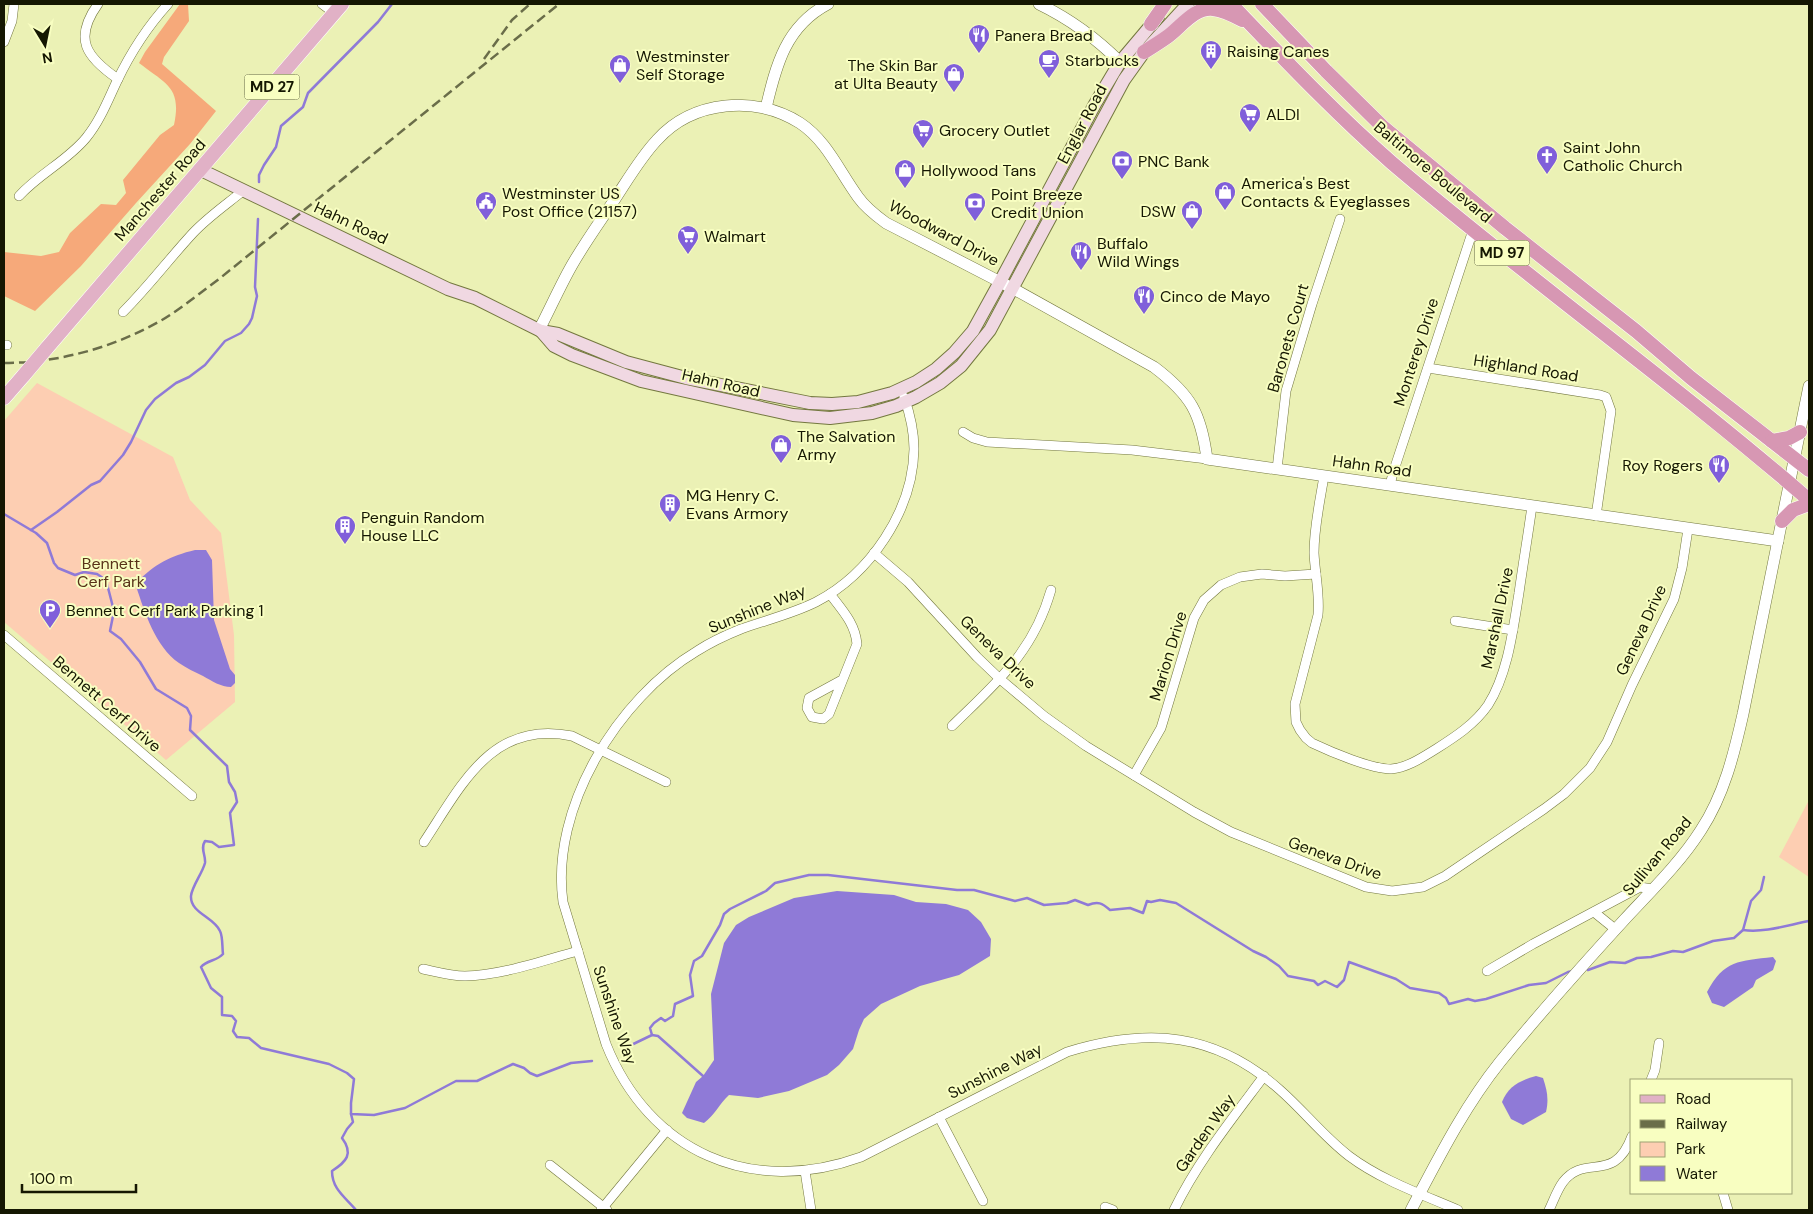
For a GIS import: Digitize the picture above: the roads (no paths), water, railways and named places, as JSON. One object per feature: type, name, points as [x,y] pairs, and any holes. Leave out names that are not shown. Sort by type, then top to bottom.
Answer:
[{"type":"highway","points":[[1151,24],[1165,4]]},
{"type":"highway","name":"Baltimore Boulevard","points":[[1231,4],[1331,107],[1391,162],[1472,230],[1790,483]]},
{"type":"highway","name":"Baltimore Boulevard","points":[[1262,4],[1384,128],[1505,228],[1636,331],[1691,378],[1795,458]]},
{"type":"highway","points":[[1144,52],[1169,36],[1189,18],[1203,10],[1212,8],[1226,12],[1246,22],[1258,32]]},
{"type":"highway","points":[[1772,441],[1788,438],[1800,432]]},
{"type":"highway","name":"MD 97","points":[[1795,458],[1809,470]]},
{"type":"highway","name":"MD 97","points":[[1790,483],[1809,500]]},
{"type":"highway","points":[[1782,521],[1792,510],[1809,504]]},
{"type":"main road","name":"Englar Road","points":[[901,389],[936,369],[954,353],[972,331],[1000,282],[1090,111],[1120,62],[1170,4]]},
{"type":"main road","name":"Englar Road","points":[[906,402],[940,384],[961,366],[990,330],[1124,80],[1144,52],[1188,4]]},
{"type":"main road","name":"Manchester Road","points":[[4,398],[338,8]]},
{"type":"main road","name":"Hahn Road","points":[[201,170],[448,289],[474,298],[540,330],[558,334],[626,362],[686,378],[810,403],[858,402],[892,394],[901,389]]},
{"type":"main road","name":"Hahn Road","points":[[540,330],[554,346],[572,355],[641,381],[793,415],[823,418],[850,417],[872,413],[906,402]]},
{"type":"street","points":[[4,42],[12,21],[14,4]]},
{"type":"street","points":[[98,4],[88,18],[86,44],[90,55],[95,61],[118,79]]},
{"type":"street","points":[[19,196],[35,179],[63,159],[86,138],[104,110],[131,55],[168,4]]},
{"type":"street","points":[[322,4],[338,8]]},
{"type":"street","points":[[766,108],[775,68],[784,48],[796,30],[813,13],[828,4]]},
{"type":"street","points":[[1039,4],[1105,47],[1120,62]]},
{"type":"street","name":"Woodward Drive","points":[[540,330],[571,266],[639,163],[658,138],[676,124],[694,114],[711,108],[740,105],[766,108],[800,123],[818,138],[833,157],[858,197],[878,218],[1012,288],[1154,367],[1173,381],[1188,397],[1198,417],[1204,437],[1207,459]]},
{"type":"street","points":[[123,312],[206,220],[244,190]]},
{"type":"street","name":"Baronets Court","points":[[1277,469],[1286,391],[1340,219]]},
{"type":"street","name":"Monterey Drive","points":[[1390,485],[1472,230]]},
{"type":"street","name":"Highland Road","points":[[1428,368],[1606,397],[1611,409],[1596,516]]},
{"type":"street","name":"Sullivan Road","points":[[1410,1210],[1453,1130],[1485,1081],[1615,929],[1681,857],[1701,830],[1716,801],[1728,773],[1743,714],[1809,386]]},
{"type":"street","name":"Sunshine Way","points":[[901,389],[914,437],[913,460],[898,512],[874,553],[856,574],[830,594],[802,609],[729,634],[684,659],[662,676],[639,698],[615,727],[600,751],[569,819],[562,856],[561,880],[563,902],[606,1044],[628,1090],[666,1130],[702,1153],[739,1166],[772,1172],[805,1171],[825,1168],[861,1157],[1067,1052],[1107,1041],[1127,1038],[1164,1038],[1199,1043],[1225,1052],[1264,1076],[1282,1091],[1314,1125],[1349,1156],[1369,1169],[1458,1210]]},
{"type":"street","name":"Hahn Road","points":[[963,432],[973,438],[987,442],[1132,450],[1207,459],[1778,541]]},
{"type":"street","name":"Marshall Drive","points":[[1324,476],[1315,536],[1319,598],[1318,615],[1295,704],[1296,722],[1306,738],[1320,747],[1359,761],[1391,769],[1420,759],[1456,736],[1480,716],[1493,696],[1506,660],[1513,630],[1532,506]]},
{"type":"street","name":"Geneva Drive","points":[[874,553],[908,582],[1000,679],[1050,720],[1086,746],[1194,812],[1231,832],[1366,887],[1392,892],[1433,883],[1459,868],[1564,794],[1590,768],[1607,742],[1632,685],[1674,599],[1682,568],[1688,529]]},
{"type":"street","name":"Marion Drive","points":[[1134,775],[1161,728],[1194,618],[1204,600],[1221,585],[1240,576],[1316,574]]},
{"type":"street","points":[[952,726],[1000,679],[1026,649],[1035,634],[1047,606],[1051,590]]},
{"type":"street","points":[[830,594],[849,618],[856,633],[857,644],[829,714],[823,719],[812,717],[807,708],[809,698],[842,680]]},
{"type":"street","points":[[1455,621],[1513,630]]},
{"type":"street","name":"Bennett Cerf Drive","points":[[4,635],[192,796]]},
{"type":"street","points":[[424,842],[453,796],[475,767],[505,743],[521,737],[560,734],[586,742],[600,751],[666,782]]},
{"type":"street","points":[[1488,971],[1533,944],[1640,887],[1652,889]]},
{"type":"street","points":[[1594,912],[1615,929]]},
{"type":"street","points":[[423,969],[444,974],[478,975],[502,972],[578,950]]},
{"type":"street","points":[[1651,1079],[1655,1070],[1659,1043]]},
{"type":"street","name":"Garden Way","points":[[1174,1210],[1207,1153],[1264,1076]]},
{"type":"street","points":[[939,1117],[983,1201]]},
{"type":"street","points":[[550,1165],[604,1209],[666,1130]]},
{"type":"street","points":[[1549,1210],[1563,1182],[1573,1173],[1589,1168],[1604,1167],[1619,1159],[1627,1149],[1630,1141]]},
{"type":"street","points":[[805,1171],[811,1210]]},
{"type":"street","points":[[1723,1194],[1728,1210]]},
{"type":"water","points":[[195,550],[206,550],[212,560],[214,620],[230,669],[235,675],[235,683],[231,687],[213,682],[185,667],[163,648],[152,628],[136,586],[137,582],[150,570],[170,558]]},
{"type":"water","points":[[837,891],[894,895],[916,902],[946,904],[968,910],[981,922],[991,939],[990,956],[959,975],[920,986],[881,1004],[864,1019],[853,1049],[827,1075],[789,1091],[758,1098],[729,1095],[704,1123],[687,1118],[682,1113],[696,1082],[703,1076],[714,1060],[711,994],[724,943],[736,925],[749,917],[794,898]]},
{"type":"water","points":[[1773,957],[1776,961],[1773,970],[1756,980],[1753,987],[1724,1007],[1712,1003],[1707,992],[1713,981],[1726,968],[1742,961]]},
{"type":"water","points":[[1536,1076],[1543,1078],[1546,1087],[1546,1112],[1523,1125],[1511,1119],[1502,1102],[1516,1084]]},
{"type":"waterway","points":[[259,182],[259,175],[276,147],[281,126],[303,107],[308,93],[378,22],[392,4]]},
{"type":"waterway","points":[[31,530],[91,485],[100,481],[123,455],[146,410],[155,399],[205,365],[225,341],[241,333],[249,324],[257,296],[255,287],[258,219]]},
{"type":"waterway","points":[[4,514],[36,533],[47,543],[54,563],[58,568],[75,575],[84,572],[97,574],[106,580],[114,611],[110,631],[121,639],[140,662],[156,689],[187,708],[191,716],[190,730],[227,766],[229,782],[235,792],[237,802],[230,813],[234,845],[219,847],[212,842],[205,841],[203,847],[205,863],[191,896],[194,907],[213,922],[221,933],[223,954],[201,967],[211,988],[222,997],[222,1015],[232,1016],[236,1021],[233,1031],[237,1037],[249,1038],[261,1048],[329,1064],[347,1073],[354,1079],[351,1114],[374,1115],[405,1108],[456,1081],[477,1081],[513,1064],[537,1076],[571,1063],[592,1061]]},
{"type":"waterway","points":[[625,1048],[652,1035],[650,1028],[654,1023],[661,1018],[665,1021],[673,1016],[675,1004],[693,996],[690,975],[694,961],[702,956],[720,925],[724,914],[730,909],[766,891],[775,883],[809,875],[828,875],[957,890],[974,890],[1015,901],[1027,898],[1044,905],[1067,903],[1075,900],[1088,905],[1100,903],[1110,910],[1130,908],[1143,913],[1147,901],[1160,900],[1176,903],[1253,951],[1266,957],[1279,966],[1288,976],[1314,981],[1318,985],[1325,981],[1337,987],[1344,980],[1349,962],[1396,979],[1410,988],[1439,993],[1446,998],[1449,1004],[1468,999],[1475,1001],[1486,999],[1529,985],[1546,983],[1573,971]]},
{"type":"waterway","points":[[1588,970],[1610,962],[1625,963],[1637,958],[1651,957],[1673,951],[1683,952],[1713,941],[1734,938],[1743,930],[1751,901],[1761,890],[1764,877]]},
{"type":"waterway","points":[[1743,930],[1768,930],[1809,921]]},
{"type":"waterway","points":[[652,1035],[658,1036],[703,1076]]},
{"type":"waterway","points":[[351,1114],[353,1122],[342,1138],[346,1144],[347,1157],[332,1171],[337,1188],[356,1210]]},
{"type":"railway","points":[[484,59],[512,20],[530,4]]},
{"type":"railway","points":[[4,363],[45,360],[86,352],[125,338],[162,320],[219,279],[559,4]]},
{"type":"place","name":"Panera Bread","points":[[979,54]]},
{"type":"place","name":"Raising Canes","points":[[1211,70]]},
{"type":"place","name":"Starbucks","points":[[1049,79]]},
{"type":"place","name":"Westminster Self Storage","points":[[620,84]]},
{"type":"place","name":"The Skin Bar at Ulta Beauty","points":[[954,93]]},
{"type":"place","name":"ALDI","points":[[1250,133]]},
{"type":"place","name":"Grocery Outlet","points":[[923,149]]},
{"type":"place","name":"Saint John Catholic Church","points":[[1547,175]]},
{"type":"place","name":"PNC Bank","points":[[1122,180]]},
{"type":"place","name":"Hollywood Tans","points":[[905,189]]},
{"type":"place","name":"America's Best Contacts & Eyeglasses","points":[[1225,211]]},
{"type":"place","name":"Westminster US Post Office (21157)","points":[[486,221]]},
{"type":"place","name":"Point Breeze Credit Union","points":[[975,222]]},
{"type":"place","name":"DSW","points":[[1192,230]]},
{"type":"place","name":"Walmart","points":[[688,255]]},
{"type":"place","name":"Buffalo Wild Wings","points":[[1081,271]]},
{"type":"place","name":"Cinco de Mayo","points":[[1144,315]]},
{"type":"place","name":"The Salvation Army","points":[[781,464]]},
{"type":"place","name":"Roy Rogers","points":[[1719,484]]},
{"type":"place","name":"MG Henry C. Evans Armory","points":[[670,523]]},
{"type":"place","name":"Penguin Random House LLC","points":[[345,545]]},
{"type":"place","name":"Bennett Cerf Park Parking 1","points":[[50,629]]},
{"type":"park label","name":"Bennett Cerf Park","points":[[111,572]]}]
